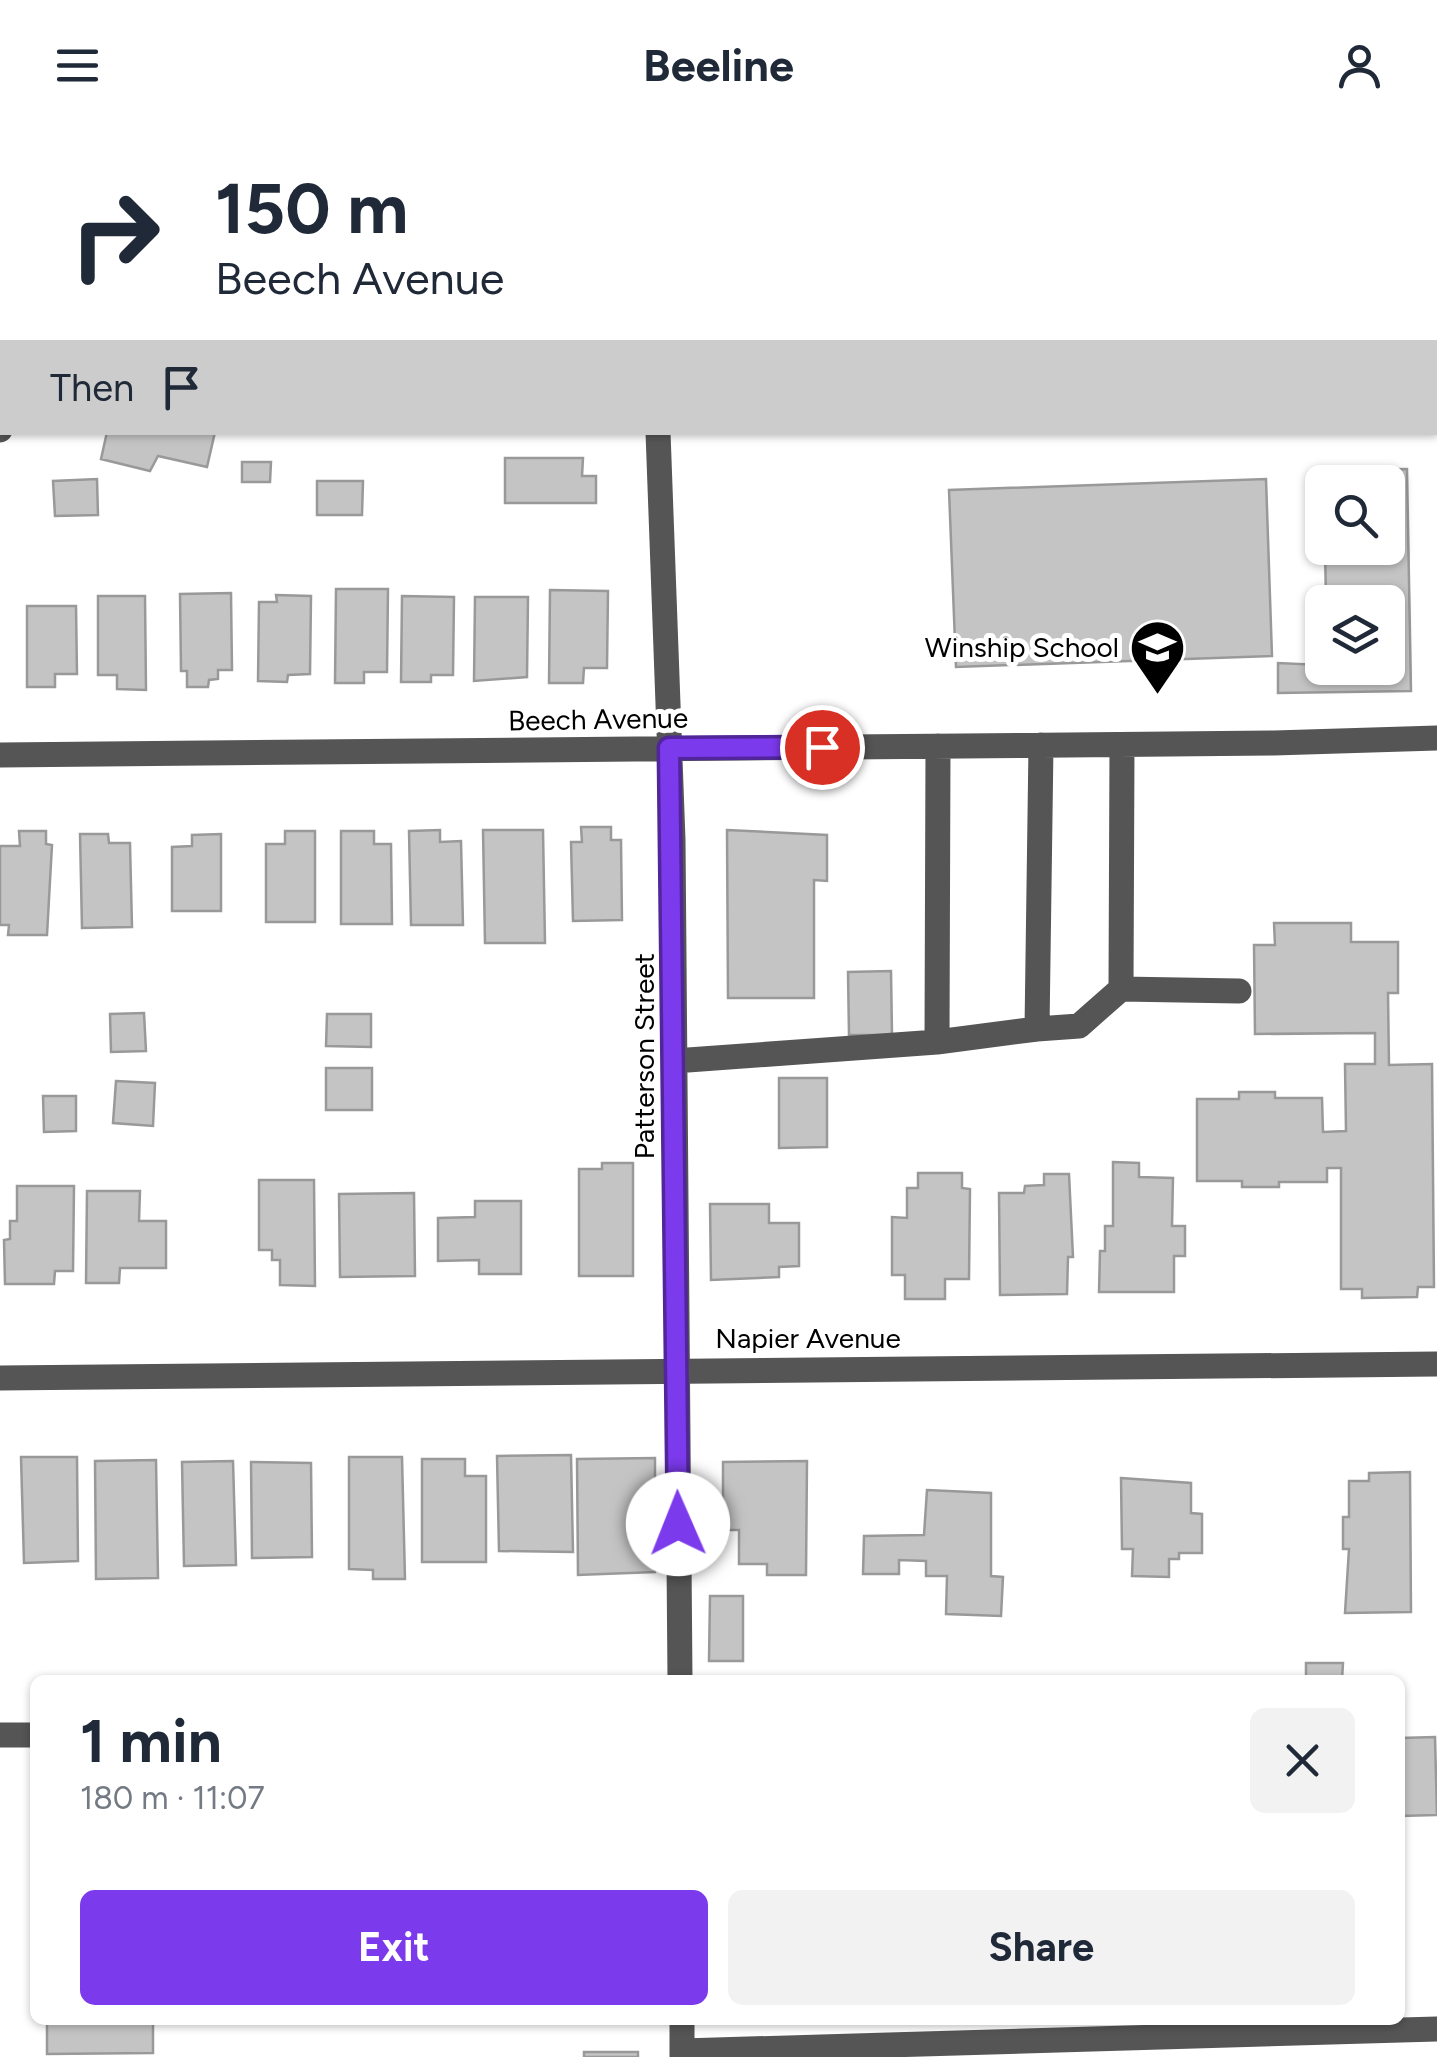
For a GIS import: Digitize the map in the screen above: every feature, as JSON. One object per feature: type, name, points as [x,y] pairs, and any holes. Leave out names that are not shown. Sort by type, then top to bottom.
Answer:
[{"type":"street","name":"Patterson Street","points":[[658,435],[669,748],[680,1675]]},
{"type":"street","name":"Beech Avenue","points":[[0,755],[1122,745],[1437,738]]},
{"type":"street","points":[[1038,1029],[1041,745]]},
{"type":"street","points":[[1121,988],[1122,745]]},
{"type":"street","points":[[937,1042],[938,746]]},
{"type":"street","points":[[674,1061],[937,1042],[1079,1026],[1121,988],[1238,990]]},
{"type":"street","name":"Napier Avenue","points":[[0,1378],[1437,1364]]},
{"type":"street","points":[[0,1735],[30,1735]]},
{"type":"street","points":[[682,2025],[682,2054],[1437,2029]]},
{"type":"building","points":[[106,435],[214,435],[207,467],[158,456],[150,471],[101,459]]},
{"type":"building","points":[[505,458],[583,458],[582,476],[596,476],[596,503],[505,503]]},
{"type":"building","points":[[242,462],[271,462],[270,482],[242,482]]},
{"type":"building","points":[[1405,469],[1411,691],[1278,693],[1278,663],[1305,664],[1305,685],[1405,685],[1405,585],[1326,585],[1325,565],[1405,565]]},
{"type":"building","points":[[97,479],[98,515],[55,516],[53,481]]},
{"type":"building","points":[[1266,479],[1272,656],[956,667],[949,490]]},
{"type":"building","points":[[317,481],[363,481],[362,515],[317,515]]},
{"type":"building","points":[[336,589],[388,589],[387,672],[364,672],[364,683],[335,683]]},
{"type":"building","points":[[550,590],[608,591],[607,668],[584,668],[583,683],[549,683]]},
{"type":"building","points":[[231,593],[232,670],[218,670],[218,679],[209,680],[208,687],[187,687],[187,671],[181,671],[180,594]]},
{"type":"building","points":[[276,595],[311,596],[310,674],[288,675],[287,682],[258,681],[259,602],[277,602]]},
{"type":"building","points":[[98,596],[145,596],[146,690],[117,689],[117,675],[98,675]]},
{"type":"building","points":[[402,596],[454,597],[453,675],[431,675],[431,682],[401,682]]},
{"type":"building","points":[[475,597],[528,597],[527,677],[474,681]]},
{"type":"building","points":[[27,606],[76,606],[77,674],[55,674],[55,687],[27,687]]},
{"type":"building","points":[[581,827],[611,827],[611,840],[621,840],[622,920],[573,921],[571,842],[582,842]]},
{"type":"building","points":[[440,830],[440,842],[461,841],[463,925],[411,925],[409,831]]},
{"type":"building","points":[[483,830],[543,830],[545,943],[485,943]]},
{"type":"building","points":[[727,830],[827,835],[827,881],[814,880],[814,998],[728,998]]},
{"type":"building","points":[[19,831],[46,831],[46,844],[52,845],[47,935],[8,935],[9,925],[0,925],[0,846],[20,846]]},
{"type":"building","points":[[285,831],[315,831],[315,922],[266,922],[266,844],[285,844]]},
{"type":"building","points":[[341,831],[374,831],[374,844],[391,844],[392,924],[341,924]]},
{"type":"building","points":[[80,834],[108,834],[109,843],[130,843],[132,927],[82,928]]},
{"type":"building","points":[[221,834],[221,911],[172,911],[172,847],[192,846],[192,835]]},
{"type":"building","points":[[1274,923],[1351,923],[1351,942],[1398,942],[1398,993],[1388,993],[1389,1065],[1432,1064],[1434,1287],[1418,1287],[1417,1297],[1362,1298],[1362,1289],[1341,1289],[1341,1168],[1327,1168],[1327,1182],[1279,1182],[1279,1187],[1242,1187],[1242,1181],[1197,1181],[1197,1099],[1239,1099],[1239,1092],[1275,1092],[1275,1098],[1322,1098],[1323,1132],[1346,1131],[1345,1064],[1375,1064],[1375,1033],[1255,1034],[1254,945],[1275,945]]},
{"type":"building","points":[[891,971],[892,1035],[849,1035],[848,972]]},
{"type":"building","points":[[144,1013],[146,1051],[111,1052],[110,1014]]},
{"type":"building","points":[[327,1014],[371,1014],[371,1047],[326,1046]]},
{"type":"building","points":[[326,1068],[372,1068],[372,1110],[326,1110]]},
{"type":"building","points":[[779,1078],[827,1078],[827,1147],[779,1148]]},
{"type":"building","points":[[116,1081],[155,1083],[153,1126],[113,1123]]},
{"type":"building","points":[[43,1096],[76,1096],[76,1131],[44,1132]]},
{"type":"building","points":[[1113,1162],[1139,1163],[1139,1177],[1173,1178],[1172,1226],[1185,1226],[1185,1256],[1174,1256],[1174,1292],[1099,1292],[1105,1226],[1113,1226]]},
{"type":"building","points":[[602,1163],[633,1163],[633,1276],[579,1276],[579,1169],[602,1169]]},
{"type":"building","points":[[918,1173],[962,1173],[962,1188],[970,1189],[969,1279],[945,1279],[945,1299],[905,1299],[905,1275],[892,1275],[892,1217],[907,1218],[907,1188],[918,1188]]},
{"type":"building","points":[[1044,1174],[1069,1174],[1073,1257],[1068,1257],[1067,1294],[1000,1295],[999,1193],[1024,1193],[1025,1186],[1044,1185]]},
{"type":"building","points":[[259,1180],[314,1180],[315,1286],[280,1285],[280,1260],[272,1260],[272,1250],[259,1250]]},
{"type":"building","points":[[17,1186],[74,1186],[73,1271],[55,1271],[54,1284],[5,1284],[4,1240],[10,1239],[10,1221],[17,1221]]},
{"type":"building","points":[[87,1191],[140,1191],[139,1221],[166,1221],[166,1268],[120,1268],[119,1283],[86,1283]]},
{"type":"building","points":[[414,1193],[415,1276],[340,1277],[339,1194]]},
{"type":"building","points":[[475,1201],[521,1201],[521,1274],[479,1274],[479,1260],[438,1261],[438,1218],[475,1217]]},
{"type":"building","points":[[710,1204],[769,1204],[769,1223],[799,1223],[799,1266],[779,1267],[779,1277],[711,1280]]},
{"type":"building","points":[[571,1455],[573,1552],[499,1551],[497,1456]]},
{"type":"building","points":[[21,1457],[77,1457],[78,1561],[24,1563]]},
{"type":"building","points":[[349,1457],[402,1457],[405,1579],[373,1579],[373,1570],[349,1569]]},
{"type":"building","points":[[655,1458],[655,1572],[578,1575],[577,1459]]},
{"type":"building","points":[[422,1459],[465,1459],[465,1476],[486,1476],[486,1562],[422,1562]]},
{"type":"building","points":[[156,1460],[158,1578],[96,1579],[95,1461]]},
{"type":"building","points":[[233,1461],[236,1565],[184,1566],[182,1462]]},
{"type":"building","points":[[807,1461],[806,1575],[767,1575],[767,1564],[739,1564],[739,1530],[709,1530],[709,1499],[723,1499],[723,1462]]},
{"type":"building","points":[[251,1462],[311,1463],[312,1557],[252,1558]]},
{"type":"building","points":[[1410,1472],[1411,1612],[1345,1613],[1349,1549],[1343,1549],[1343,1517],[1349,1517],[1349,1481],[1369,1481],[1369,1473]]},
{"type":"building","points":[[1121,1478],[1191,1483],[1191,1513],[1202,1514],[1202,1553],[1179,1553],[1179,1559],[1169,1559],[1169,1577],[1132,1576],[1133,1549],[1122,1549]]},
{"type":"building","points":[[927,1490],[991,1493],[991,1576],[1003,1577],[1001,1616],[946,1614],[947,1576],[926,1576],[926,1561],[899,1560],[899,1574],[863,1574],[864,1536],[924,1535]]},
{"type":"building","points":[[710,1596],[743,1596],[743,1661],[709,1661]]},
{"type":"building","points":[[1306,1663],[1343,1663],[1342,1675],[1306,1675]]},
{"type":"building","points":[[1435,1737],[1437,1815],[1405,1816],[1405,1738]]},
{"type":"building","points":[[47,2025],[153,2025],[153,2053],[47,2054]]},
{"type":"building","points":[[584,2052],[638,2052],[638,2057],[584,2057]]},
{"type":"place","name":"Winship School","points":[[1158,696]]},
{"type":"route","points":[[678,1524],[669,748],[822,747]]}]
